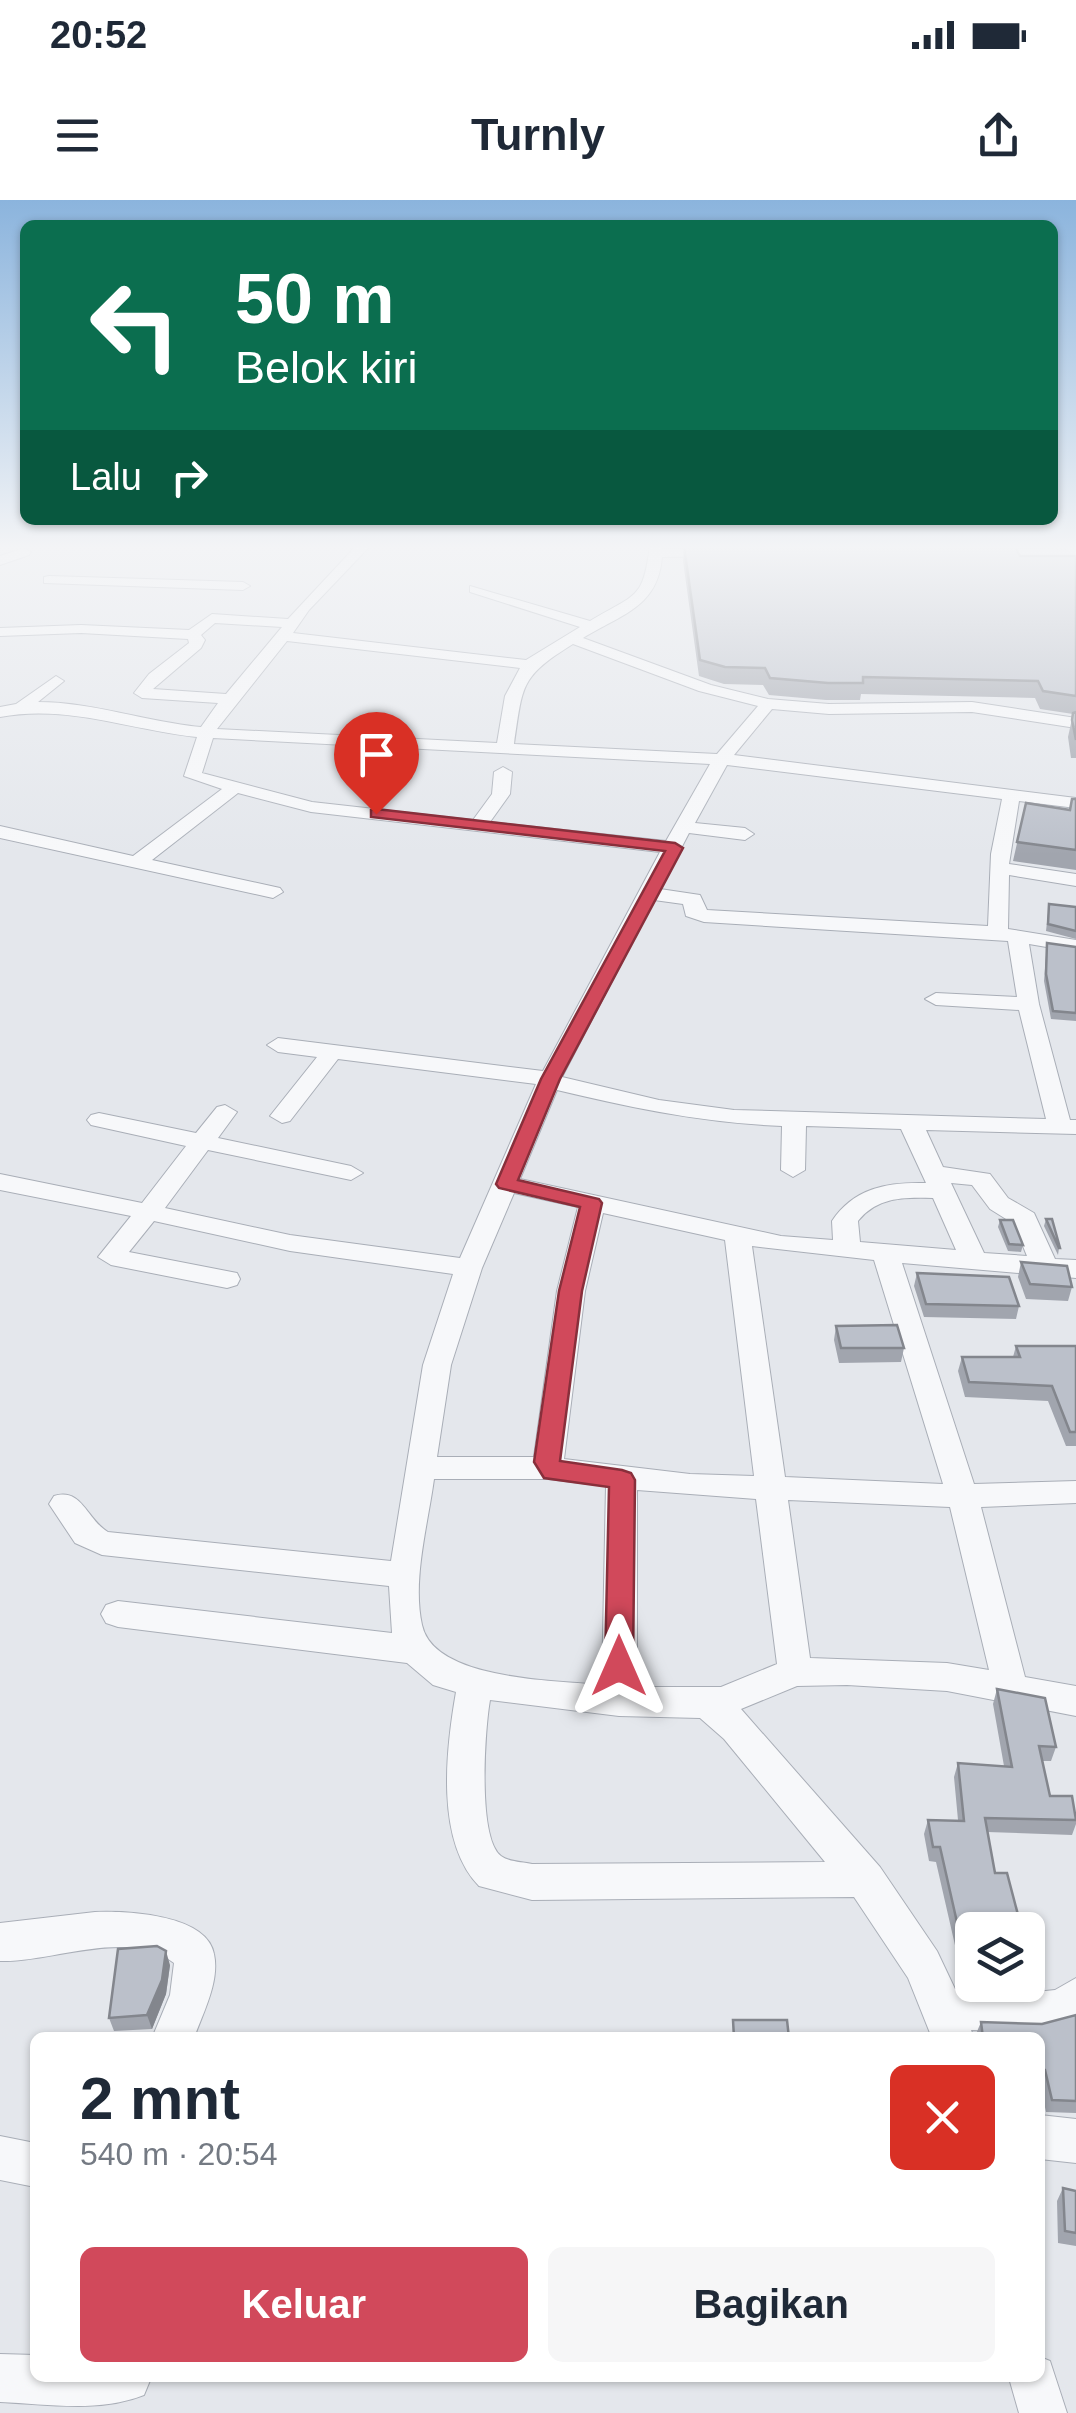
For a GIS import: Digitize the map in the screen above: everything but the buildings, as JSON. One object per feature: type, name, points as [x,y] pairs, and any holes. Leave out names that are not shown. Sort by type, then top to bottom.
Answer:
[{"type":"street","points":[[156,648],[183,654]]},
{"type":"street","points":[[190,648],[144,686],[142,693],[229,699]]},
{"type":"street","points":[[273,648],[206,732],[193,776],[311,807],[478,825],[679,838],[744,834]]},
{"type":"street","points":[[416,648],[529,665]]},
{"type":"street","points":[[505,747],[513,696],[529,665],[556,648]]},
{"type":"street","points":[[599,648],[704,688],[768,704],[829,709],[972,707],[1076,723]]},
{"type":"street","points":[[22,707],[56,681]]},
{"type":"street","points":[[768,704],[722,759],[550,1080],[469,1268],[437,1365],[405,1575],[405,1625],[416,1650],[445,1675],[476,1684],[619,1701],[723,1701],[796,1672],[896,1673],[1010,1686],[1076,1700]]},
{"type":"street","points":[[0,712],[22,707],[94,710],[131,723],[206,732],[505,747],[660,746],[722,759],[1076,803]]},
{"type":"street","points":[[478,825],[501,794],[503,772]]},
{"type":"street","points":[[135,863],[233,788]]},
{"type":"street","points":[[278,1045],[550,1080],[688,1112],[1068,1126],[1008,935],[1000,868],[1002,829],[1012,794]]},
{"type":"street","points":[[0,832],[273,892]]},
{"type":"street","points":[[1000,868],[1076,880]]},
{"type":"street","points":[[651,894],[693,899],[695,914],[717,917],[1008,935],[1076,946]]},
{"type":"street","points":[[936,1000],[1028,1004]]},
{"type":"street","points":[[282,1116],[333,1051]]},
{"type":"street","points":[[224,1112],[109,1260],[227,1279]]},
{"type":"street","points":[[792,1170],[794,1118]]},
{"type":"street","points":[[99,1120],[350,1174]]},
{"type":"street","points":[[909,1120],[975,1262]]},
{"type":"street","points":[[848,1252],[845,1222],[856,1206],[890,1192],[938,1182],[981,1179],[992,1200],[1004,1211],[1025,1219],[1066,1273]]},
{"type":"street","points":[[0,1182],[290,1242],[469,1268]]},
{"type":"street","points":[[506,1184],[737,1235],[848,1252],[1066,1273]]},
{"type":"street","points":[[548,1468],[570,1291],[592,1203]]},
{"type":"street","points":[[737,1235],[796,1672]]},
{"type":"street","points":[[886,1254],[962,1496],[1010,1686]]},
{"type":"street","points":[[423,1468],[548,1468],[622,1480],[962,1496],[1076,1492]]},
{"type":"street","points":[[619,1701],[622,1480]]},
{"type":"street","points":[[66,1504],[86,1534],[102,1542],[201,1556],[405,1575]]},
{"type":"street","points":[[118,1614],[416,1650]]},
{"type":"street","points":[[476,1684],[467,1732],[469,1822],[481,1862],[494,1874],[532,1882],[630,1884],[866,1879]]},
{"type":"street","points":[[706,1702],[726,1714],[866,1879],[912,1944],[948,2023],[1064,2010],[1076,1998]]},
{"type":"street","points":[[0,1942],[19,1944],[61,1934],[130,1931],[183,1941],[195,1954],[190,1995],[176,2032]]},
{"type":"street","points":[[1045,2138],[1076,2141]]},
{"type":"street","points":[[0,2158],[30,2164]]},
{"type":"street","points":[[0,2378],[30,2379]]},
{"type":"street","points":[[1034,2382],[1043,2413]]},
{"type":"route","points":[[376,814],[675,848],[550,1079],[506,1184],[592,1203],[570,1291],[547,1462],[553,1472],[622,1480],[619,1666]]}]
